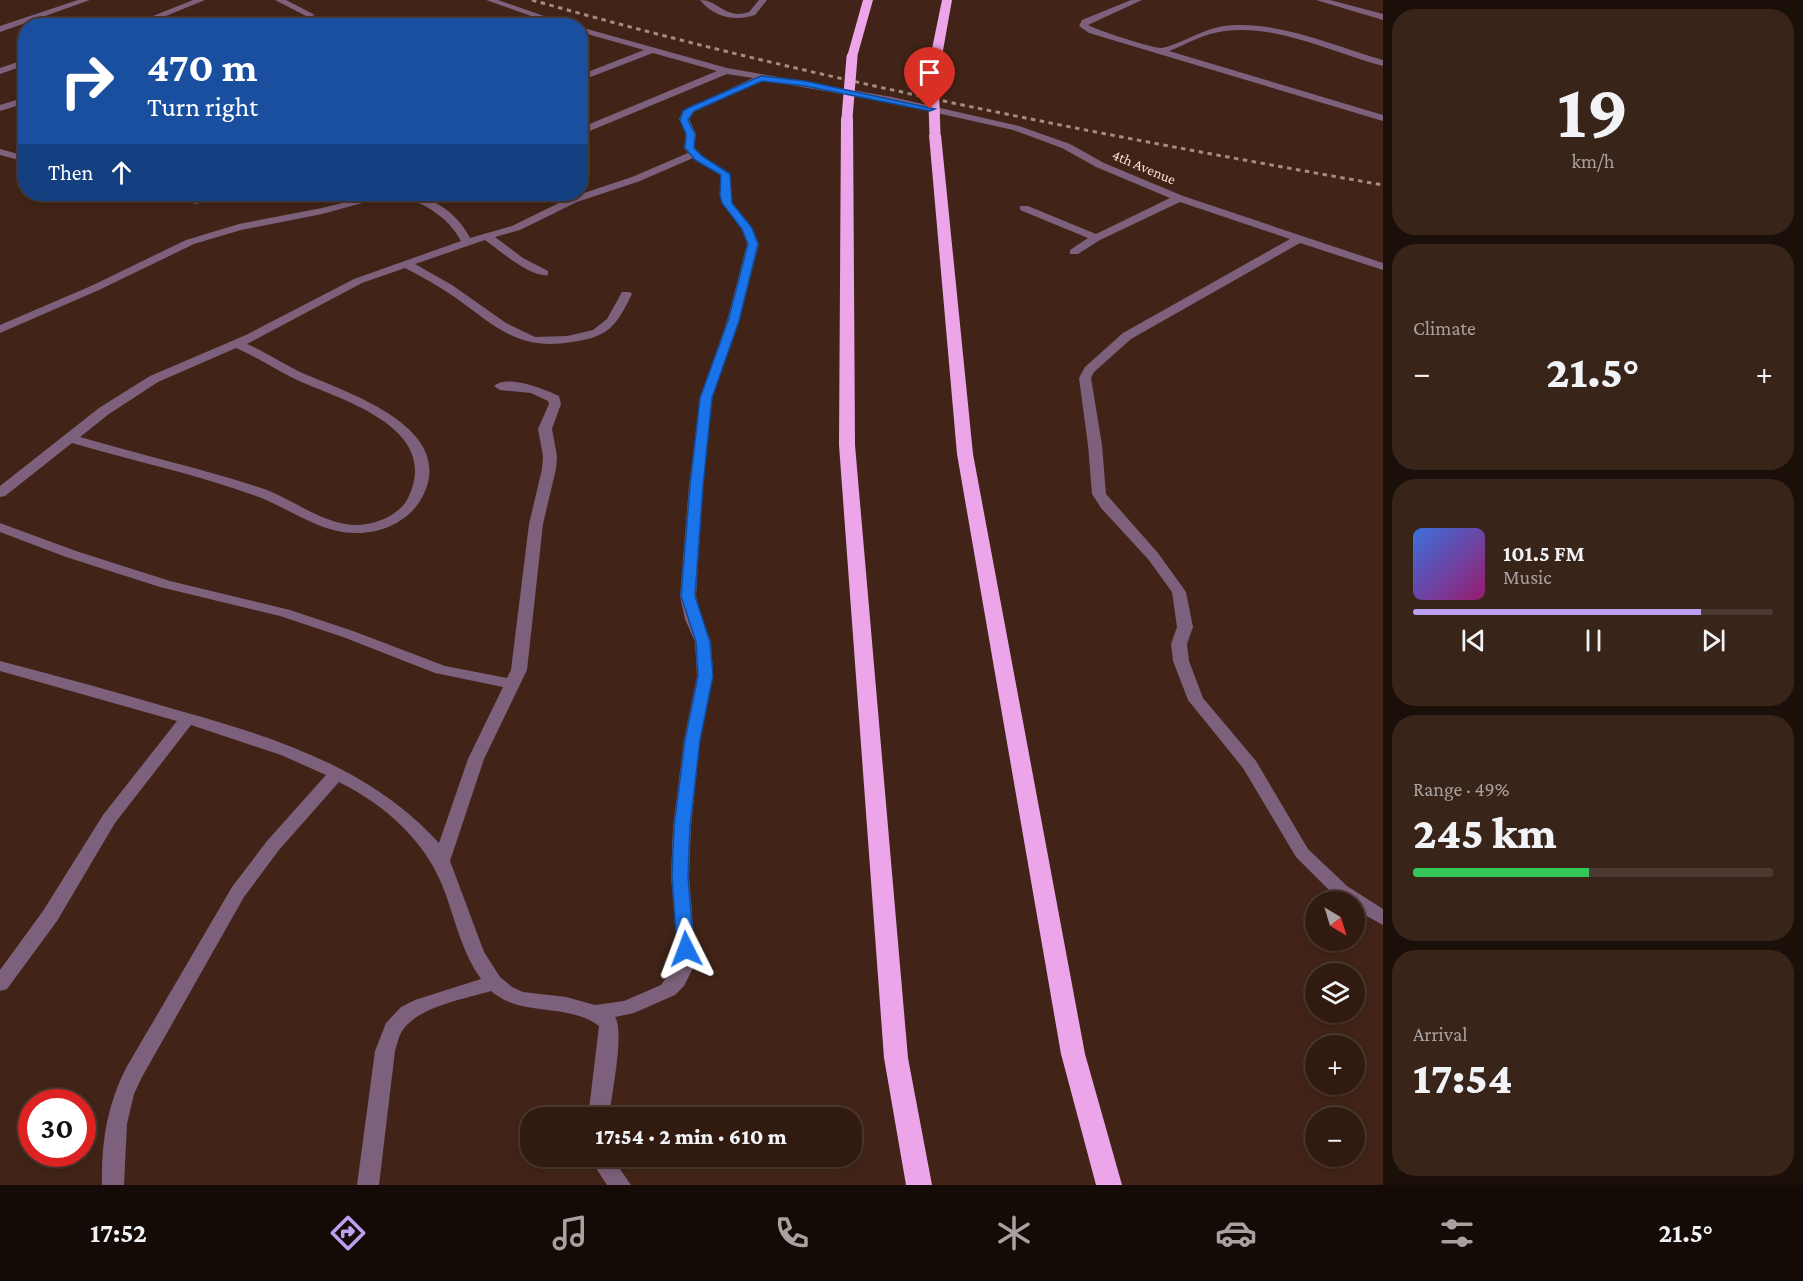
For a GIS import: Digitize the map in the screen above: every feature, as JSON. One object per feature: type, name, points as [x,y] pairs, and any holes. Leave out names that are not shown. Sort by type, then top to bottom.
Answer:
[{"type":"highway","points":[[868,0],[852,57],[847,118],[847,445],[896,1058],[919,1185]]},
{"type":"highway","points":[[947,0],[933,73],[934,135],[964,454],[1073,1054],[1109,1185]]},
{"type":"street","points":[[31,18],[86,0]]},
{"type":"street","points":[[153,18],[201,0]]},
{"type":"street","points":[[279,0],[311,15]]},
{"type":"street","points":[[490,0],[545,18]]},
{"type":"street","points":[[704,0],[714,11],[733,16],[753,13],[761,7],[763,0]]},
{"type":"street","points":[[1138,0],[1085,22],[1083,26],[1092,31],[1383,118]]},
{"type":"street","points":[[1320,0],[1383,17]]},
{"type":"street","points":[[0,28],[18,22]]},
{"type":"street","points":[[1161,51],[1208,32],[1238,27],[1293,38],[1383,63]]},
{"type":"street","name":"4th Avenue","points":[[588,31],[726,71],[892,100],[1016,128],[1066,146],[1100,165],[1179,198],[1383,267]]},
{"type":"street","points":[[588,75],[652,50]]},
{"type":"street","points":[[0,70],[18,64]]},
{"type":"street","points":[[588,129],[726,71]]},
{"type":"street","points":[[595,1012],[627,1008],[669,990],[677,981],[682,970],[686,949],[680,876],[682,827],[692,740],[705,676],[703,642],[688,596],[696,486],[706,398],[733,321],[753,244],[747,228],[727,203],[725,174],[694,154],[689,148],[691,134],[684,120],[686,113],[761,78]]},
{"type":"street","points":[[0,108],[18,102]]},
{"type":"street","points":[[0,152],[18,157]]},
{"type":"street","points":[[588,195],[647,176],[694,154]]},
{"type":"street","points":[[1074,252],[1096,238],[1179,198]]},
{"type":"street","points":[[0,329],[95,288],[190,242],[238,227],[361,201]]},
{"type":"street","points":[[419,201],[449,217],[461,229],[467,242]]},
{"type":"street","points":[[0,493],[104,411],[154,379],[183,364],[237,344],[358,281],[467,242],[516,228],[571,201]]},
{"type":"street","points":[[1024,208],[1096,238]]},
{"type":"street","points":[[487,237],[508,254],[544,273]]},
{"type":"street","points":[[1300,238],[1127,336],[1089,370],[1086,378],[1096,471],[1100,494],[1106,505],[1139,539],[1179,592],[1185,627],[1179,644],[1181,661],[1196,700],[1250,765],[1302,853],[1341,891],[1383,918]]},
{"type":"street","points":[[406,264],[444,284],[512,332],[530,339],[562,339],[597,333],[606,328],[616,315],[626,294]]},
{"type":"street","points":[[70,438],[263,494],[339,527],[357,529],[375,527],[393,520],[411,505],[424,474],[420,455],[400,428],[386,415],[363,401],[302,377],[264,355],[237,344]]},
{"type":"street","points":[[442,860],[476,759],[519,670],[536,524],[549,468],[550,456],[544,429],[555,405],[554,399],[534,389],[500,386]]},
{"type":"street","points":[[0,527],[71,554],[165,584],[285,613],[348,634],[441,670],[514,684]]},
{"type":"street","points":[[0,666],[251,737],[337,773],[397,811],[442,860],[478,959],[493,983],[506,994],[519,1000],[579,1007],[595,1012],[609,1023],[599,1107]]},
{"type":"street","points":[[0,984],[50,916],[109,819],[188,718]]},
{"type":"street","points":[[113,1185],[112,1163],[116,1129],[121,1102],[132,1076],[204,947],[240,890],[283,832],[337,773]]},
{"type":"street","points":[[368,1185],[385,1051],[393,1028],[408,1012],[422,1005],[493,983]]},
{"type":"street","points":[[606,1167],[620,1185]]},
{"type":"railway","points":[[532,0],[637,29],[849,80],[1061,125],[1383,185]]},
{"type":"route","points":[[686,949],[680,876],[682,827],[692,740],[705,676],[703,642],[693,619],[688,596],[696,486],[706,398],[733,321],[753,244],[747,228],[727,203],[726,175],[698,158],[689,148],[691,134],[684,120],[686,113],[761,78],[805,84],[930,109]]}]
